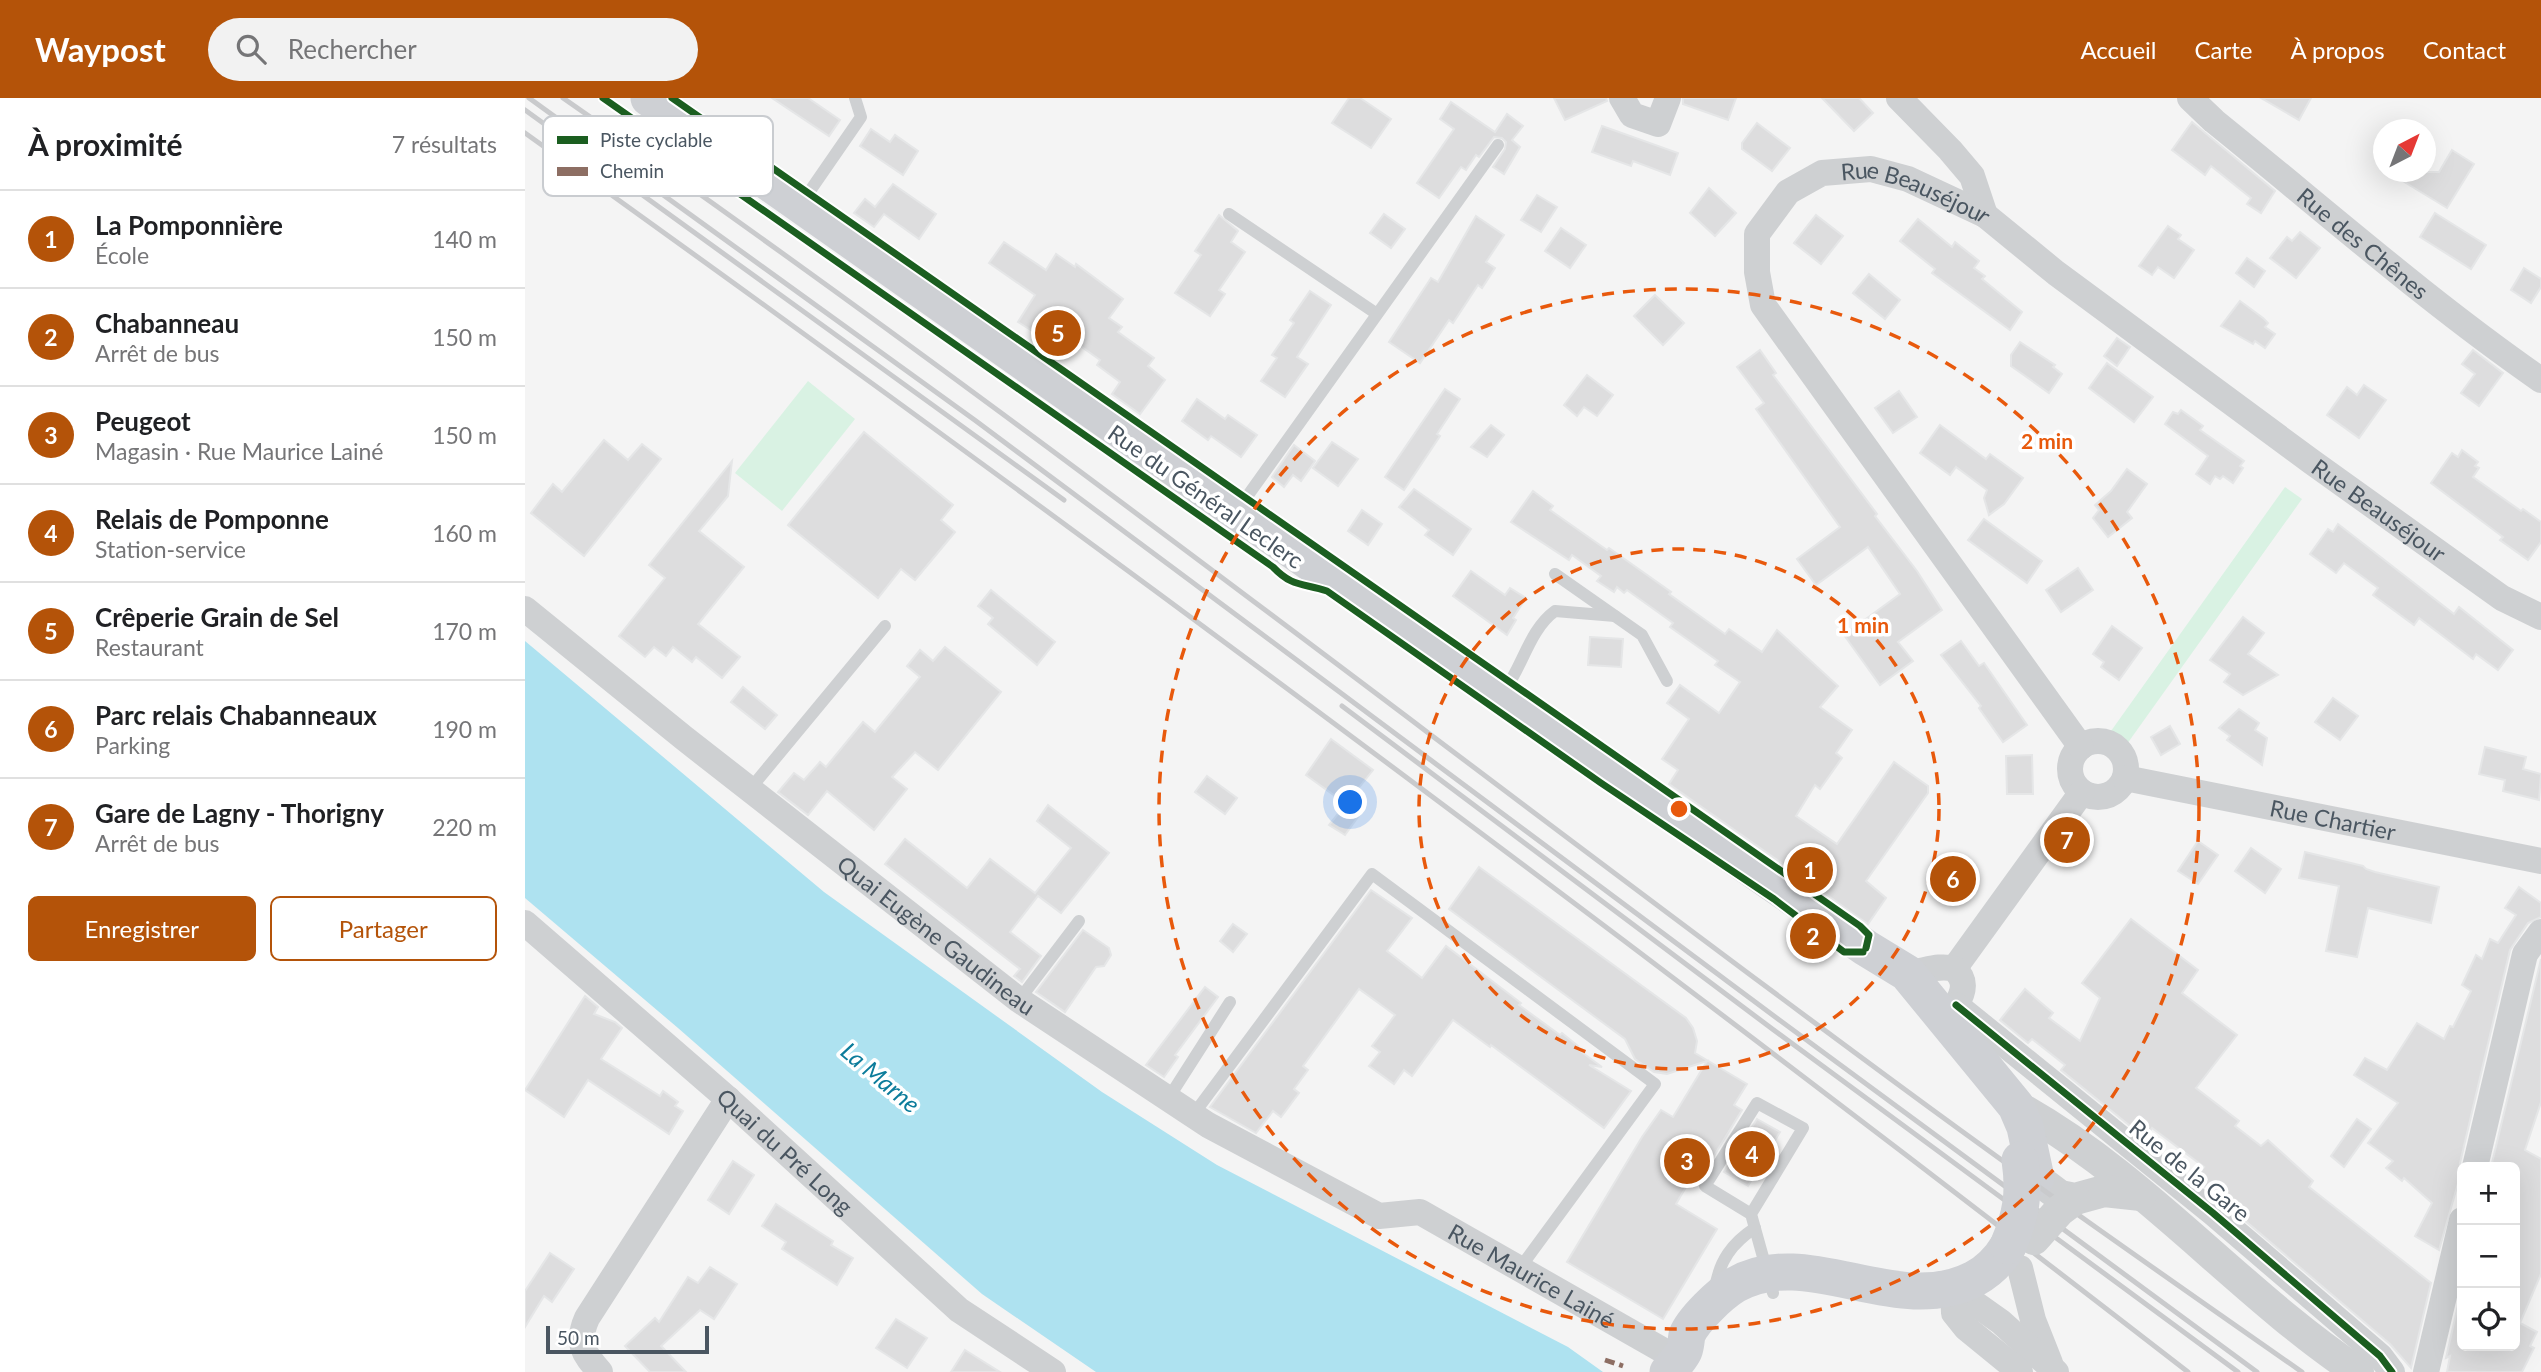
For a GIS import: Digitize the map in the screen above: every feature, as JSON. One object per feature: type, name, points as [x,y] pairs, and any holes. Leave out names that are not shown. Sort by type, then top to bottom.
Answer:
[{"type":"main road","name":"Rue du Général Leclerc","points":[[649,98],[675,116]]},
{"type":"main road","name":"Rue du Général Leclerc","points":[[773,184],[1197,484],[1815,911],[1863,952],[1927,992],[1977,1085],[2024,1140]]},
{"type":"main road","points":[[1677,1361],[1688,1334],[1714,1301],[1733,1286],[1757,1275],[1770,1283],[1814,1294],[1925,1313],[1961,1302],[1982,1274],[1997,1262],[2022,1253],[2024,1140]]},
{"type":"main road","points":[[1677,1361],[1700,1344],[1741,1303],[1758,1296],[1770,1283]]},
{"type":"street","points":[[1622,98],[1632,116],[1658,124],[1668,98]]},
{"type":"street","points":[[1899,98],[1972,176],[1985,215]]},
{"type":"street","name":"Rue des Chênes","points":[[2190,98],[2214,121],[2502,354],[2541,380]]},
{"type":"street","name":"Rue Beauséjour","points":[[2081,747],[1763,305],[1757,272],[1757,234],[1788,192],[1822,173],[1871,169],[1908,178],[1985,215],[2056,273],[2312,461],[2502,598],[2541,617]]},
{"type":"street","name":"Quai Eugène Gaudineau","points":[[525,609],[1019,999],[1193,1115],[1379,1216]]},
{"type":"street","points":[[2102,741],[2113,745],[2125,760],[2125,778],[2119,787],[2102,797],[2091,796],[2075,786],[2070,770],[2071,761],[2081,747],[2102,741]]},
{"type":"street","name":"Rue Chartier","points":[[2125,778],[2541,861]]},
{"type":"street","points":[[1954,969],[2082,792]]},
{"type":"street","name":"Quai du Pré Long","points":[[525,923],[728,1099],[959,1310],[1053,1372]]},
{"type":"street","points":[[2476,1162],[2525,954],[2541,932]]},
{"type":"street","points":[[1940,967],[1954,969],[1963,979],[1964,993],[1927,992],[1940,967]]},
{"type":"street","name":"Rue de la Gare","points":[[1927,992],[2213,1213],[2380,1356],[2392,1372]]},
{"type":"street","points":[[600,1372],[583,1352],[581,1331],[587,1318],[728,1099]]},
{"type":"street","points":[[2075,1199],[2060,1196],[2024,1140],[2068,1137],[2316,1343],[2358,1372]]},
{"type":"street","points":[[2050,1371],[2033,1320],[2022,1253],[2059,1211],[2075,1199],[2104,1192],[2141,1195]]},
{"type":"street","name":"Rue Maurice Lainé","points":[[1379,1216],[1420,1212],[1677,1361]]},
{"type":"street","points":[[2426,1372],[2461,1225]]},
{"type":"street","points":[[1961,1302],[2001,1322],[2050,1371]]},
{"type":"street","points":[[1961,1302],[1982,1343],[2020,1372]]},
{"type":"lane","points":[[801,204],[861,117],[855,98]]},
{"type":"lane","points":[[1197,484],[1246,498],[1498,145]]},
{"type":"lane","points":[[1229,215],[1377,314]]},
{"type":"lane","points":[[1555,574],[1642,635],[1667,681]]},
{"type":"lane","points":[[1501,694],[1511,681],[1543,620],[1555,611],[1615,617]]},
{"type":"lane","points":[[750,789],[885,626]]},
{"type":"lane","points":[[1193,1115],[1372,874],[1654,1084],[1520,1268]]},
{"type":"lane","points":[[1019,999],[1079,921]]},
{"type":"lane","points":[[1168,1099],[1230,1002]]},
{"type":"lane","points":[[1751,1214],[1803,1128],[1757,1102],[1705,1186],[1751,1214],[1770,1283]]},
{"type":"lane","points":[[1714,1301],[1719,1271],[1725,1257],[1739,1239],[1755,1228]]},
{"type":"green space","points":[[808,381],[855,419],[782,511],[735,473]]},
{"type":"green space","points":[[2285,487],[2302,499],[2127,744],[2111,731]]},
{"type":"water","name":"La Marne","points":[[525,641],[824,892],[1102,1092],[1217,1165],[1568,1347],[1603,1372],[1096,1372],[982,1294],[525,898]]},
{"type":"building","points":[[772,98],[808,98],[840,120],[829,136]]},
{"type":"building","points":[[1349,98],[1360,98],[1391,119],[1371,148],[1332,123]]},
{"type":"building","points":[[1554,98],[1606,98],[1607,101],[1565,120]]},
{"type":"building","points":[[1683,98],[1736,98],[1728,120],[1683,104]]},
{"type":"building","points":[[1822,98],[1859,98],[1873,113],[1854,131]]},
{"type":"building","points":[[2261,98],[2311,98],[2299,120]]},
{"type":"building","points":[[1451,102],[1495,132],[1507,114],[1523,126],[1512,140],[1520,147],[1504,174],[1493,167],[1505,149],[1506,142],[1502,138],[1494,137],[1466,170],[1461,167],[1439,198],[1417,183],[1454,129],[1440,119]]},
{"type":"building","points":[[2192,122],[2275,191],[2261,213],[2247,204],[2251,198],[2211,166],[2205,175],[2172,150]]},
{"type":"building","points":[[1757,123],[1790,148],[1772,171],[1742,149],[1742,143]]},
{"type":"building","points":[[1602,126],[1678,153],[1670,175],[1633,161],[1631,166],[1592,152]]},
{"type":"building","points":[[871,129],[890,142],[895,135],[918,151],[903,175],[860,146]]},
{"type":"building","points":[[2452,150],[2474,164],[2447,208],[2404,182],[2436,182],[2436,172],[2439,172]]},
{"type":"building","points":[[893,184],[936,214],[919,239],[884,214],[874,227],[854,213],[865,199],[875,207]]},
{"type":"building","points":[[1709,188],[1736,213],[1715,236],[1690,213]]},
{"type":"building","points":[[1537,195],[1557,207],[1541,232],[1521,220]]},
{"type":"building","points":[[2435,213],[2486,245],[2471,269],[2420,237]]},
{"type":"building","points":[[1384,214],[1405,229],[1391,248],[1370,233]]},
{"type":"building","points":[[1219,215],[1238,231],[1231,242],[1245,252],[1219,290],[1225,294],[1210,316],[1175,293],[1201,255],[1195,251]]},
{"type":"building","points":[[1816,215],[1843,236],[1821,264],[1794,243]]},
{"type":"building","points":[[1476,216],[1504,235],[1486,262],[1495,268],[1482,288],[1478,285],[1453,323],[1449,320],[1420,363],[1389,342],[1431,278],[1438,282]]},
{"type":"building","points":[[1918,219],[1952,247],[1955,242],[1979,261],[1974,268],[1985,276],[1982,279],[2022,312],[2010,330],[1932,273],[1935,269],[1900,241]]},
{"type":"building","points":[[2168,226],[2181,235],[2178,239],[2194,250],[2174,278],[2158,267],[2152,275],[2139,266]]},
{"type":"building","points":[[1561,228],[1586,245],[1570,268],[1545,251]]},
{"type":"building","points":[[2300,232],[2320,248],[2296,278],[2270,258],[2287,237],[2292,241]]},
{"type":"building","points":[[1004,242],[1046,270],[1056,254],[1075,267],[1076,264],[1123,299],[1109,318],[1122,327],[1118,332],[1154,358],[1148,366],[1165,380],[1140,414],[1112,394],[1120,382],[1097,365],[1100,360],[1069,338],[1061,349],[1018,322],[1035,295],[989,263]]},
{"type":"building","points":[[2247,258],[2265,271],[2254,287],[2236,273]]},
{"type":"building","points":[[2524,268],[2541,279],[2541,287],[2531,303],[2511,290]]},
{"type":"building","points":[[1869,274],[1900,300],[1885,319],[1853,293]]},
{"type":"building","points":[[1310,291],[1331,305],[1297,357],[1308,364],[1285,397],[1261,381],[1277,358],[1272,355],[1294,323],[1290,320]]},
{"type":"building","points":[[1655,295],[1684,323],[1663,345],[1634,316]]},
{"type":"building","points":[[2240,301],[2263,318],[2268,323],[2265,327],[2275,334],[2265,348],[2221,326]]},
{"type":"building","points":[[2117,338],[2130,347],[2117,366],[2104,356]]},
{"type":"building","points":[[2020,342],[2055,365],[2053,367],[2062,374],[2049,393],[2011,366],[2011,355]]},
{"type":"building","points":[[1760,350],[1776,373],[1773,375],[1877,514],[1875,516],[1917,571],[1942,610],[1898,642],[1913,661],[1880,685],[1844,635],[1900,594],[1868,547],[1816,585],[1797,559],[1840,527],[1756,409],[1764,403],[1737,367]]},
{"type":"building","points":[[2473,350],[2503,373],[2479,406],[2461,393],[2475,374],[2462,364]]},
{"type":"building","points":[[2107,363],[2153,397],[2134,422],[2089,388]]},
{"type":"building","points":[[1587,375],[1613,395],[1597,416],[1584,407],[1577,416],[1564,405]]},
{"type":"building","points":[[2364,385],[2386,400],[2359,438],[2327,415],[2347,387],[2357,395]]},
{"type":"building","points":[[1445,389],[1460,399],[1437,434],[1440,436],[1404,490],[1385,477]]},
{"type":"building","points":[[1899,391],[1917,417],[1893,433],[1875,408]]},
{"type":"building","points":[[1197,399],[1225,419],[1228,415],[1257,435],[1241,457],[1211,436],[1208,440],[1182,421]]},
{"type":"building","points":[[2181,410],[2203,426],[2200,430],[2244,461],[2240,466],[2243,468],[2233,483],[2223,476],[2220,479],[2215,476],[2210,484],[2196,474],[2208,456],[2165,424],[2173,412],[2178,414]]},
{"type":"building","points":[[1491,425],[1504,435],[1487,457],[1471,447]]},
{"type":"building","points":[[1940,425],[1986,459],[1990,454],[2023,478],[2004,504],[1989,515],[1984,498],[1987,490],[1956,467],[1950,475],[1920,453]]},
{"type":"building","points":[[864,432],[953,505],[941,520],[955,532],[915,580],[901,569],[878,598],[788,525]]},
{"type":"building","points":[[604,440],[628,460],[642,444],[661,459],[584,556],[531,513],[553,484],[562,492]]},
{"type":"building","points":[[1332,442],[1358,459],[1338,486],[1313,468]]},
{"type":"building","points":[[1294,445],[1315,461],[1301,481],[1293,475],[1284,487],[1272,477]]},
{"type":"building","points":[[2462,450],[2478,462],[2475,466],[2479,468],[2473,477],[2541,522],[2541,542],[2528,560],[2500,540],[2503,537],[2431,483],[2452,453],[2458,457]]},
{"type":"building","points":[[732,461],[728,496],[699,531],[744,567],[698,624],[740,657],[722,678],[696,657],[692,662],[673,647],[666,656],[654,647],[645,657],[619,636],[665,578],[649,565]]},
{"type":"building","points":[[2127,469],[2147,484],[2127,512],[2132,518],[2108,537],[2093,518],[2099,510],[2095,505],[2111,491]]},
{"type":"building","points":[[1414,489],[1471,529],[1453,555],[1425,535],[1429,530],[1399,507]]},
{"type":"building","points":[[1533,491],[1553,506],[1550,510],[1607,550],[1609,548],[1725,634],[1729,629],[1762,652],[1777,630],[1838,686],[1820,707],[1852,730],[1836,753],[1842,758],[1820,789],[1815,785],[1796,816],[1837,844],[1894,762],[1928,786],[1928,793],[1866,881],[1886,898],[1868,924],[1669,784],[1678,770],[1662,759],[1689,719],[1667,703],[1680,685],[1719,713],[1740,682],[1715,665],[1718,661],[1670,627],[1673,623],[1627,590],[1624,593],[1617,587],[1614,592],[1597,581],[1601,576],[1572,555],[1569,560],[1511,522]]},
{"type":"building","points":[[1362,510],[1382,524],[1368,545],[1348,531]]},
{"type":"building","points":[[1984,519],[2042,561],[2027,583],[1968,540]]},
{"type":"building","points":[[2338,524],[2454,614],[2459,607],[2513,650],[2498,670],[2476,654],[2473,659],[2419,618],[2414,625],[2373,595],[2378,588],[2344,563],[2336,573],[2310,554],[2328,529],[2333,532]]},
{"type":"building","points":[[2078,568],[2093,590],[2061,612],[2046,590]]},
{"type":"building","points":[[1471,571],[1505,595],[1510,588],[1526,598],[1513,618],[1516,620],[1507,635],[1453,596]]},
{"type":"building","points":[[991,590],[1055,642],[1037,665],[988,624],[993,618],[978,606]]},
{"type":"building","points":[[2243,617],[2264,633],[2248,654],[2278,675],[2243,695],[2224,682],[2230,674],[2210,660]]},
{"type":"building","points":[[2112,626],[2142,648],[2119,680],[2101,667],[2104,662],[2093,654]]},
{"type":"building","points":[[1590,637],[1623,639],[1621,667],[1588,665]]},
{"type":"building","points":[[1961,641],[1979,666],[1984,663],[2027,725],[2003,742],[1979,708],[1981,706],[1941,655]]},
{"type":"building","points":[[945,647],[1001,692],[938,770],[915,752],[892,777],[907,789],[874,830],[827,791],[808,815],[778,792],[794,773],[804,780],[820,762],[826,767],[863,722],[875,732],[920,677],[907,666],[920,650],[933,661]]},
{"type":"building","points":[[743,687],[777,715],[765,729],[731,702]]},
{"type":"building","points":[[2333,698],[2358,716],[2340,740],[2315,722]]},
{"type":"building","points":[[2239,709],[2259,723],[2255,730],[2267,738],[2262,765],[2227,740],[2230,736],[2219,728]]},
{"type":"building","points":[[2170,726],[2180,744],[2161,755],[2151,737]]},
{"type":"building","points":[[1331,739],[1373,770],[1349,800],[1363,810],[1345,835],[1329,825],[1346,804],[1306,775]]},
{"type":"building","points":[[2485,747],[2526,757],[2523,769],[2541,774],[2539,800],[2503,791],[2505,780],[2479,774]]},
{"type":"building","points":[[2032,755],[2033,794],[2007,794],[2006,756]]},
{"type":"building","points":[[1207,776],[1237,798],[1225,814],[1195,792]]},
{"type":"building","points":[[1048,805],[1109,853],[1061,913],[1038,896],[1010,932],[1041,956],[1022,982],[1014,976],[1020,969],[885,864],[905,839],[967,888],[990,859],[1035,893],[1071,848],[1037,821]]},
{"type":"building","points":[[2198,841],[2218,855],[2198,884],[2178,871]]},
{"type":"building","points":[[2251,848],[2281,869],[2265,893],[2235,871]]},
{"type":"building","points":[[2305,852],[2439,887],[2431,923],[2368,908],[2357,957],[2326,951],[2339,886],[2299,878]]},
{"type":"building","points":[[1479,867],[1686,1018],[1697,1041],[1695,1053],[1747,1084],[1734,1105],[1742,1110],[1709,1164],[1702,1160],[1676,1204],[1717,1229],[1663,1319],[1567,1262],[1642,1137],[1661,1110],[1673,1117],[1707,1061],[1667,1074],[1654,1072],[1635,1059],[1625,1039],[1449,909]]},
{"type":"building","points":[[2519,887],[2541,903],[2541,917],[2528,923],[2510,950],[2460,1162],[2457,1162],[2457,1187],[2439,1250],[2415,1236],[2432,1203],[2404,1178],[2402,1181],[2386,1168],[2393,1161],[2368,1143],[2398,1103],[2354,1075],[2365,1058],[2387,1070],[2417,1023],[2444,1039],[2471,991],[2462,985],[2476,955],[2482,959],[2490,939],[2498,943],[2516,915],[2505,908]]},
{"type":"building","points":[[1371,890],[1412,918],[1387,951],[1422,978],[1446,946],[1521,1003],[1519,1005],[1560,1035],[1562,1033],[1578,1046],[1576,1048],[1602,1067],[1589,1065],[1631,1091],[1604,1128],[1453,1020],[1412,1076],[1404,1070],[1394,1084],[1369,1066],[1380,1052],[1372,1046],[1395,1015],[1359,989],[1303,1066],[1308,1070],[1294,1089],[1299,1093],[1281,1117],[1273,1111],[1256,1133],[1210,1107]]},
{"type":"building","points":[[2131,919],[2198,970],[2182,993],[2237,1035],[2196,1088],[2239,1121],[2235,1126],[2261,1146],[2268,1140],[2313,1181],[2309,1187],[2431,1283],[2411,1368],[2390,1344],[2195,1178],[2204,1167],[2152,1128],[2145,1138],[2061,1070],[2065,1065],[2032,1039],[2028,1043],[2000,1020],[2025,989],[2053,1013],[2049,1018],[2080,1041],[2100,998],[2082,983]]},
{"type":"building","points":[[1233,924],[1247,934],[1233,952],[1220,941]]},
{"type":"building","points":[[1083,930],[1109,948],[1111,955],[1104,966],[1096,967],[1065,1012],[1036,992]]},
{"type":"building","points":[[2541,959],[2541,1102],[2525,1150],[2541,1159],[2541,1274],[2520,1323],[2520,1162],[2492,1162]]},
{"type":"building","points":[[1205,987],[1218,997],[1175,1055],[1178,1057],[1164,1077],[1146,1065]]},
{"type":"building","points":[[585,996],[598,1007],[594,1014],[615,1022],[622,1028],[601,1059],[660,1096],[663,1091],[678,1102],[675,1106],[683,1111],[669,1134],[588,1080],[564,1117],[525,1090]]},
{"type":"building","points":[[1757,1119],[1780,1132],[1748,1186],[1724,1172]]},
{"type":"building","points":[[2357,1119],[2371,1129],[2344,1167],[2331,1156]]},
{"type":"building","points":[[733,1161],[754,1175],[729,1214],[708,1200]]},
{"type":"building","points":[[776,1204],[833,1241],[831,1245],[853,1258],[837,1285],[782,1249],[786,1242],[762,1226]]},
{"type":"building","points":[[550,1253],[574,1269],[552,1302],[544,1296],[525,1327],[525,1291]]},
{"type":"building","points":[[710,1267],[737,1284],[714,1319],[700,1310],[661,1346],[686,1372],[650,1372],[625,1346],[655,1318],[659,1322],[688,1277],[698,1283]]},
{"type":"building","points":[[2457,1309],[2457,1351],[2520,1351],[2520,1323],[2537,1332],[2530,1346],[2534,1348],[2522,1372],[2447,1372],[2450,1356],[2446,1358]]},
{"type":"building","points":[[896,1319],[927,1338],[907,1368],[876,1348]]},
{"type":"building","points":[[965,1350],[1000,1372],[951,1372]]},
{"type":"railway","points":[[529,98],[554,116]]},
{"type":"railway","points":[[563,98],[589,116]]},
{"type":"railway","points":[[525,110],[543,123]]},
{"type":"railway","points":[[525,133],[543,146]]},
{"type":"railway","points":[[613,196],[1363,745],[1777,1056],[2188,1372]]},
{"type":"railway","points":[[644,196],[1064,500]]},
{"type":"railway","points":[[665,196],[976,421],[2257,1372]]},
{"type":"railway","points":[[702,196],[1067,462],[1946,1120],[2302,1372]]},
{"type":"railway","points":[[1342,706],[1771,1028],[2238,1372]]},
{"type":"marked path","points":[[1605,1360],[1623,1366]]},
{"type":"cycle path","points":[[603,98],[629,116]]},
{"type":"cycle path","points":[[672,98],[698,116]]},
{"type":"cycle path","points":[[773,168],[1860,926],[1869,935],[1866,948]]},
{"type":"cycle path","points":[[743,196],[1286,578],[1327,591],[1601,783],[1774,899],[1844,952],[1863,952]]},
{"type":"cycle path","points":[[1956,1005],[2213,1213],[2380,1356],[2392,1372]]},
{"type":"place","name":"Crêperie Grain de Sel","points":[[1058,333]]},
{"type":"place","name":"Gare de Lagny - Thorigny","points":[[2067,840]]},
{"type":"place","name":"La Pomponnière","points":[[1810,870]]},
{"type":"place","name":"Parc relais Chabanneaux","points":[[1953,879]]},
{"type":"place","name":"Chabanneau","points":[[1813,936]]},
{"type":"place","name":"Relais de Pomponne","points":[[1752,1154]]},
{"type":"place","name":"Peugeot","points":[[1687,1161]]}]
